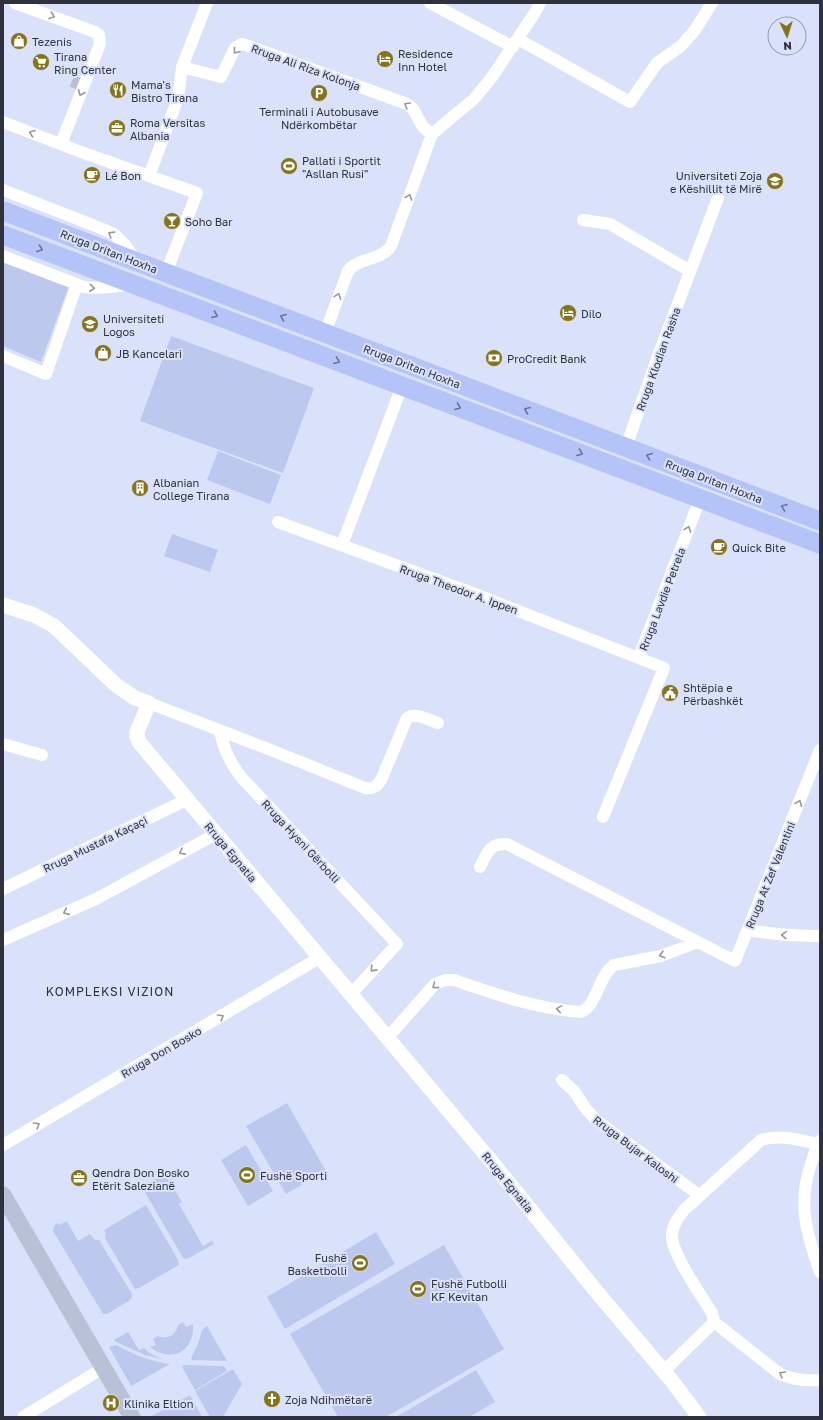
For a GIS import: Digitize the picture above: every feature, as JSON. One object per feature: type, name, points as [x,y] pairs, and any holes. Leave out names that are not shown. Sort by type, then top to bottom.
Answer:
[{"type":"main road","name":"Rruga Dritan Hoxha","points":[[3,211],[820,521]]},
{"type":"main road","name":"Rruga Dritan Hoxha","points":[[3,235],[820,544]]},
{"type":"main road","points":[[3,1195],[132,1417]]},
{"type":"street","points":[[15,3],[95,32],[99,35],[101,40],[61,144]]},
{"type":"street","points":[[149,176],[178,98],[182,68],[207,3]]},
{"type":"street","points":[[430,3],[515,43],[630,102],[657,63],[681,46],[695,30],[712,3]]},
{"type":"street","points":[[325,333],[348,271],[351,267],[385,253],[391,246],[432,134],[474,99],[492,77],[540,3]]},
{"type":"street","name":"Rruga Ali Riza Kolonja","points":[[182,68],[220,77],[235,48],[242,44],[250,46],[407,104],[416,112],[421,125],[432,134]]},
{"type":"street","points":[[3,122],[197,193],[166,273]]},
{"type":"street","points":[[3,190],[98,226],[114,234],[138,262]]},
{"type":"street","name":"Rruga Klodian Rasha","points":[[626,448],[658,356],[718,198]]},
{"type":"street","points":[[583,220],[599,221],[610,224],[690,271]]},
{"type":"street","points":[[3,256],[77,284],[96,289],[132,283]]},
{"type":"street","points":[[3,356],[46,374],[77,284]]},
{"type":"street","points":[[342,545],[402,386]]},
{"type":"street","name":"Rruga Lavdie Petrela","points":[[603,817],[664,668],[639,657],[700,499]]},
{"type":"street","name":"Rruga Theodor A. Ippen","points":[[278,522],[475,594],[639,657]]},
{"type":"street","points":[[3,605],[34,615],[54,626],[116,685],[135,698],[272,750],[365,788],[375,788],[378,784],[395,751],[407,718],[416,715],[438,723]]},
{"type":"street","name":"Rruga Egnatia","points":[[149,703],[137,732],[139,742],[319,958],[388,1037],[492,1161],[596,1291],[664,1371],[699,1417]]},
{"type":"street","name":"Rruga Hysni Gërbolli","points":[[220,731],[224,748],[232,766],[397,944],[351,994]]},
{"type":"street","points":[[3,744],[42,755]]},
{"type":"street","name":"Rruga At Zef Valentini","points":[[480,867],[490,849],[500,844],[508,844],[735,961],[820,750]]},
{"type":"street","name":"Rruga Mustafa Kaçaçi","points":[[3,889],[188,799]]},
{"type":"street","points":[[3,940],[96,899],[216,834]]},
{"type":"street","points":[[748,930],[777,935],[820,936]]},
{"type":"street","points":[[388,1037],[435,984],[445,980],[454,980],[521,1002],[581,1012],[586,1010],[590,1005],[605,975],[614,965],[661,956],[698,942]]},
{"type":"street","name":"Rruga Don Bosko","points":[[3,1145],[319,958]]},
{"type":"street","name":"Rruga Bujar Kaloshi","points":[[562,1080],[574,1091],[586,1109],[596,1120],[699,1195]]},
{"type":"street","points":[[820,1272],[808,1234],[804,1211],[804,1189],[808,1171],[819,1142],[782,1137],[772,1137],[761,1140],[684,1210],[676,1220],[673,1229],[672,1238],[680,1259],[712,1313],[714,1322],[780,1374],[799,1380],[820,1380]]},
{"type":"street","points":[[664,1371],[714,1322]]},
{"type":"street","points":[[23,1417],[104,1368]]},
{"type":"shaded area","points":[[3,262],[69,286],[41,362],[3,346]]},
{"type":"shaded area","points":[[171,336],[314,388],[283,473],[140,421]]},
{"type":"shaded area","points":[[218,451],[281,475],[270,504],[207,480]]},
{"type":"shaded area","points":[[172,534],[218,550],[210,572],[164,556]]},
{"type":"shaded area","points":[[287,1103],[326,1171],[286,1194],[246,1126]]},
{"type":"shaded area","name":"Fushë Sporti","points":[[246,1145],[273,1191],[248,1206],[221,1160]]},
{"type":"shaded area","points":[[165,1174],[182,1202],[179,1204],[203,1246],[212,1241],[214,1244],[187,1259],[183,1258],[142,1187]]},
{"type":"shaded area","points":[[146,1205],[179,1264],[135,1289],[105,1238],[106,1233],[104,1230]]},
{"type":"shaded area","points":[[67,1221],[78,1241],[90,1234],[95,1240],[99,1240],[132,1294],[129,1301],[107,1314],[103,1314],[53,1231],[54,1226],[58,1223],[59,1225]]},
{"type":"shaded area","points":[[376,1232],[395,1264],[285,1329],[267,1297]]},
{"type":"shaded area","name":"Fushë Futbolli KF Kevitan","points":[[444,1245],[504,1349],[386,1417],[338,1417],[290,1334]]},
{"type":"shaded area","points":[[183,1322],[186,1327],[193,1324],[193,1333],[186,1348],[174,1354],[166,1354],[158,1352],[150,1347],[156,1345],[153,1339],[158,1336],[171,1336],[177,1329],[178,1325]]},
{"type":"shaded area","points":[[207,1326],[227,1361],[192,1360],[191,1358],[198,1344],[202,1330]]},
{"type":"shaded area","points":[[128,1332],[139,1350],[144,1348],[151,1354],[163,1359],[145,1355],[114,1340]]},
{"type":"shaded area","points":[[116,1345],[142,1357],[170,1364],[131,1386],[109,1347]]},
{"type":"shaded area","points":[[184,1365],[224,1366],[227,1371],[195,1390],[182,1367]]},
{"type":"shaded area","points":[[233,1369],[242,1384],[223,1417],[210,1417],[195,1391]]},
{"type":"shaded area","points":[[476,1370],[495,1402],[469,1417],[396,1417]]},
{"type":"shaded area","points":[[190,1395],[202,1417],[150,1417]]},
{"type":"tunnel","points":[[72,81],[84,86]]},
{"type":"place","name":"Tezenis","points":[[19,41]]},
{"type":"place","name":"Residence Inn Hotel","points":[[385,59]]},
{"type":"place","name":"Tirana Ring Center","points":[[41,62]]},
{"type":"place","name":"Mama's Bistro Tirana","points":[[118,90]]},
{"type":"place","name":"Terminali i Autobusave Ndërkombëtar","points":[[319,93]]},
{"type":"place","name":"Roma Versitas Albania","points":[[117,128]]},
{"type":"place","name":"Pallati i Sportit \"Asllan Rusi\"","points":[[289,166]]},
{"type":"place","name":"Lé Bon","points":[[92,175]]},
{"type":"place","name":"Universiteti Zoja e Këshillit të Mirë","points":[[775,181]]},
{"type":"place","name":"Soho Bar","points":[[172,221]]},
{"type":"place","name":"Dilo","points":[[568,313]]},
{"type":"place","name":"Universiteti Logos","points":[[90,324]]},
{"type":"place","name":"JB Kancelari","points":[[103,353]]},
{"type":"place","name":"ProCredit Bank","points":[[494,358]]},
{"type":"place","name":"Albanian College Tirana","points":[[140,488]]},
{"type":"place","name":"Quick Bite","points":[[719,547]]},
{"type":"place","name":"Shtëpia e Përbashkët","points":[[670,693]]},
{"type":"place","name":"Fushë Sporti","points":[[247,1175]]},
{"type":"place","name":"Qendra Don Bosko Etërit Salezianë","points":[[79,1178]]},
{"type":"place","name":"Fushë Basketbolli","points":[[360,1263]]},
{"type":"place","name":"Fushë Futbolli KF Kevitan","points":[[418,1289]]},
{"type":"place","name":"Zoja Ndihmëtarë","points":[[272,1399]]},
{"type":"place","name":"Klinika Eltion","points":[[111,1403]]},
{"type":"district","name":"KOMPLEKSI VIZION","points":[[110,991]]}]
